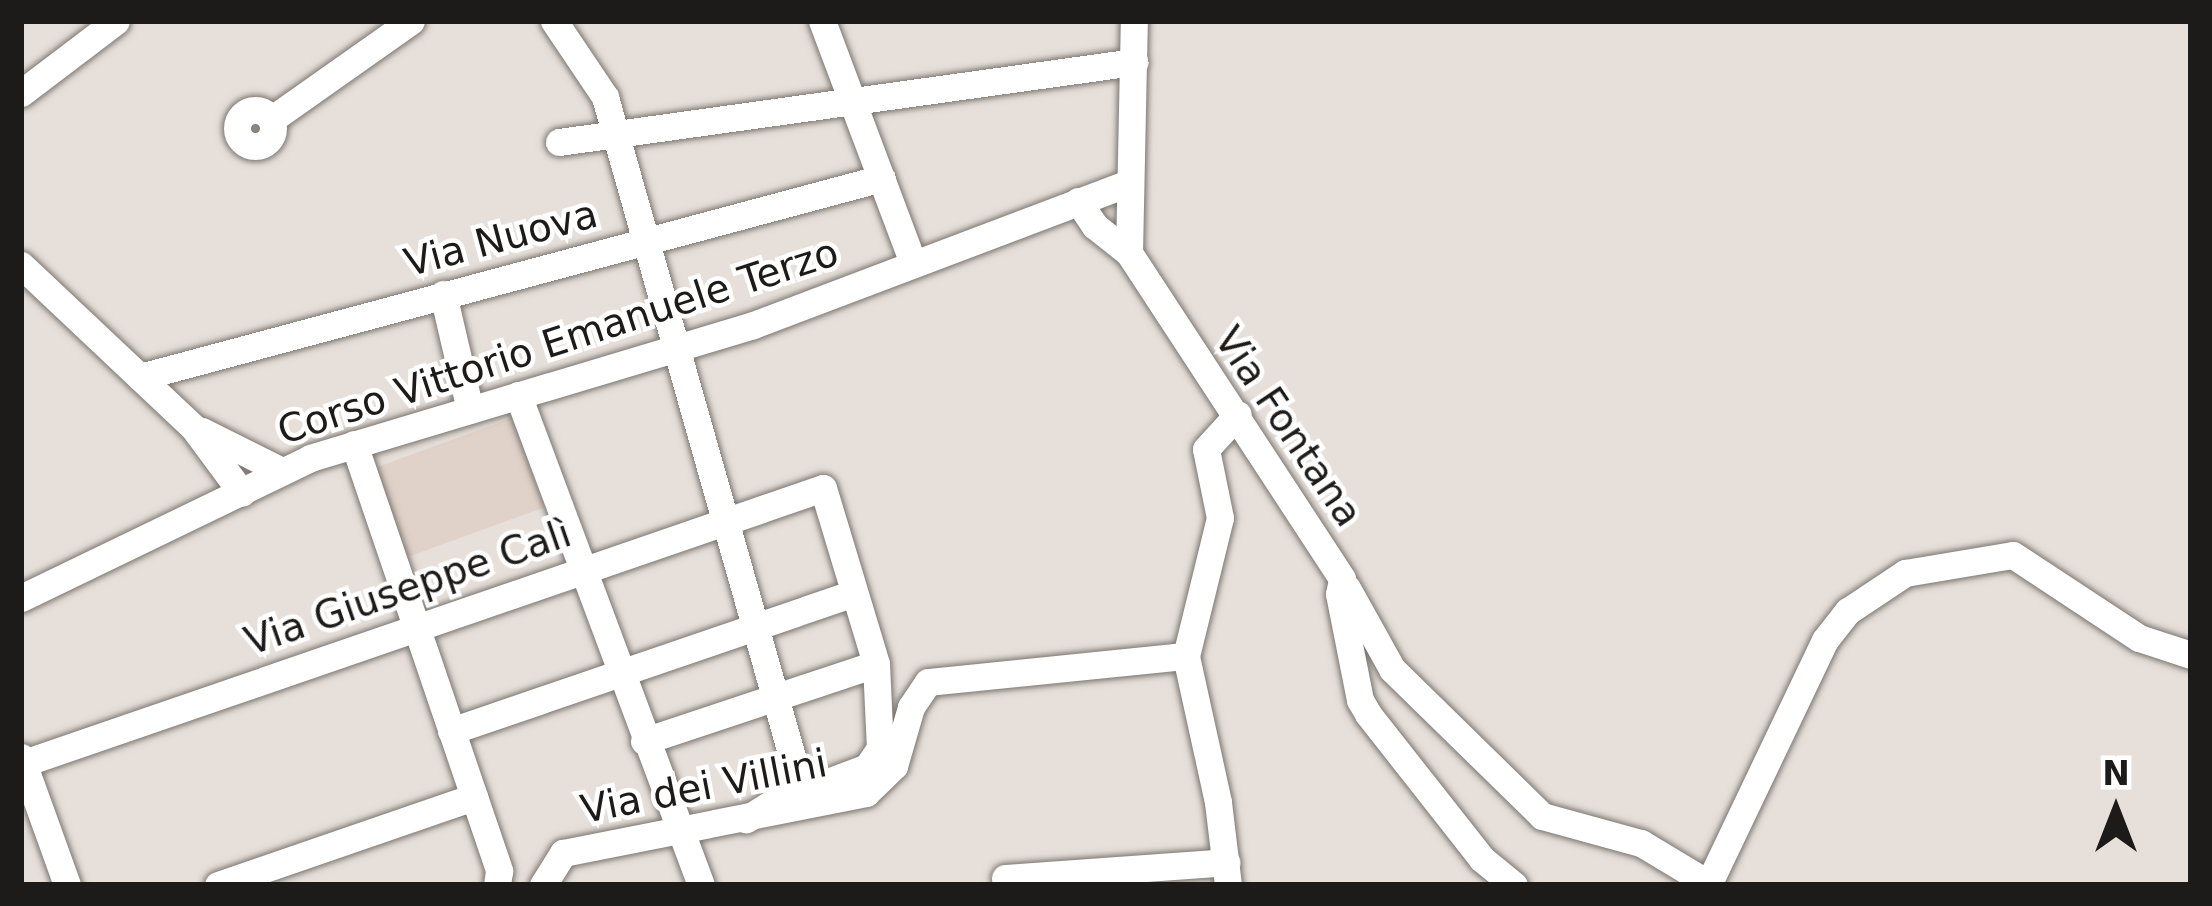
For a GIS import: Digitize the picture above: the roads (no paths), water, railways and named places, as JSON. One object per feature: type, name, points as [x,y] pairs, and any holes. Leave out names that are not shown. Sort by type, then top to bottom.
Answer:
[{"type":"street","points":[[21,93],[116,21]]},
{"type":"street","points":[[272,119],[314,94],[411,21]]},
{"type":"street","points":[[554,21],[605,97],[802,792]]},
{"type":"street","points":[[823,21],[914,263]]},
{"type":"street","points":[[1129,253],[1134,21]]},
{"type":"street","points":[[559,142],[1134,62]]},
{"type":"street","name":"Via Nuova","points":[[140,377],[882,178]]},
{"type":"street","name":"Corso Vittorio Emanuele Terzo","points":[[21,598],[282,471],[354,444],[814,305],[1128,183]]},
{"type":"street","name":"Via Fontana","points":[[1078,201],[1096,226],[1129,253],[1342,579],[1339,594],[1360,700],[1482,859],[1514,885]]},
{"type":"street","points":[[21,265],[193,427],[242,494]]},
{"type":"street","points":[[443,294],[470,410]]},
{"type":"street","points":[[518,395],[701,885]]},
{"type":"street","points":[[1005,878],[1227,874],[1186,656],[1220,518],[1206,449],[1238,414]]},
{"type":"street","points":[[193,427],[282,471]]},
{"type":"street","points":[[354,444],[499,872],[497,885]]},
{"type":"street","name":"Via Giuseppe Calì","points":[[22,761],[823,488],[854,593]]},
{"type":"street","points":[[1342,579],[1392,669],[1542,816],[1641,843],[1710,884],[1825,640],[1848,611],[1905,573],[2013,555],[2139,638],[2191,655]]},
{"type":"street","points":[[451,731],[854,593],[876,664],[880,748],[867,766],[746,819]]},
{"type":"street","name":"Via dei Villini","points":[[543,885],[562,854],[846,801],[885,779],[919,689],[928,682],[1186,656]]},
{"type":"street","points":[[644,741],[876,664]]},
{"type":"street","points":[[22,761],[67,885]]},
{"type":"street","points":[[218,885],[474,797]]}]
